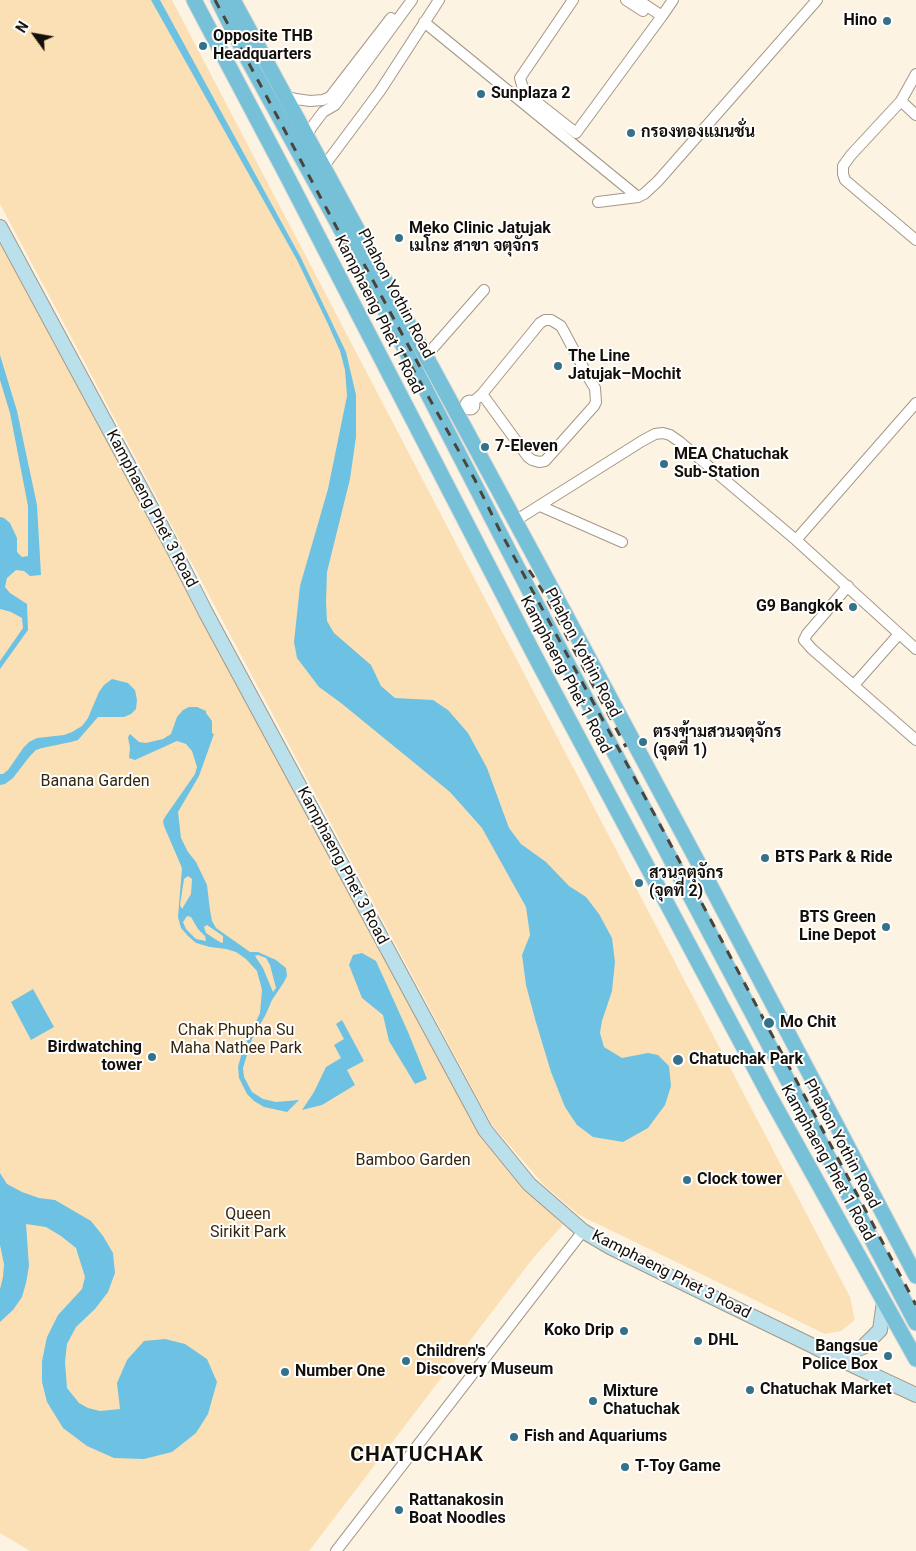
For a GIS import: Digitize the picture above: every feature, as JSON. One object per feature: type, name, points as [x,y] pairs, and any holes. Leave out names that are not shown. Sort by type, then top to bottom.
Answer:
[{"type":"main road","name":"Kamphaeng Phet 1 Road","points":[[194,0],[540,666],[769,1095],[916,1359]]},
{"type":"main road","name":"Phahon Yothin Road","points":[[218,0],[248,60],[379,299],[542,616],[916,1323]]},
{"type":"main road","name":"Phahon Yothin Road","points":[[233,0],[426,356],[465,408],[515,521],[916,1276]]},
{"type":"main road","points":[[355,255],[387,283]]},
{"type":"main road","points":[[708,882],[709,931]]},
{"type":"street","points":[[285,96],[296,100],[318,100],[330,97],[404,0]]},
{"type":"street","points":[[323,112],[335,105],[412,0]]},
{"type":"street","points":[[324,166],[380,90],[439,0]]},
{"type":"street","points":[[574,0],[520,78],[524,92],[576,133],[673,0]]},
{"type":"street","points":[[626,0],[660,19]]},
{"type":"street","points":[[638,0],[660,19]]},
{"type":"street","points":[[598,202],[638,197],[644,194],[658,181],[817,0]]},
{"type":"street","points":[[424,22],[638,197]]},
{"type":"street","points":[[916,74],[901,101],[843,166],[845,180],[916,240]]},
{"type":"street","points":[[307,136],[323,112],[325,105],[318,100]]},
{"type":"street","points":[[901,101],[916,114]]},
{"type":"street","name":"Kamphaeng Phet 3 Road","points":[[0,227],[173,548],[218,637],[485,1130],[529,1184],[584,1231],[610,1247],[916,1395]]},
{"type":"street","points":[[426,356],[484,290]]},
{"type":"street","points":[[465,408],[482,394],[544,320],[552,320],[561,326],[595,388],[596,402],[545,461],[539,462],[528,457],[482,394]]},
{"type":"street","points":[[796,540],[916,403]]},
{"type":"street","points":[[515,521],[642,441],[663,432],[680,442],[796,540],[916,649]]},
{"type":"street","points":[[540,506],[622,542]]},
{"type":"street","points":[[848,586],[804,640],[912,737],[916,724]]},
{"type":"street","points":[[854,684],[900,634]]},
{"type":"street","points":[[336,1551],[584,1231]]},
{"type":"street","points":[[837,1358],[863,1347],[880,1330],[884,1302]]},
{"type":"green space","name":"Chatuchak Park","points":[[0,0],[172,0],[850,1297],[855,1320],[841,1331],[825,1334],[579,1215],[544,1185],[492,1125],[0,204]]},
{"type":"green space","name":"Queen Sirikit Park","points":[[0,240],[479,1131],[533,1195],[563,1225],[534,1257],[309,1551],[30,1551],[0,1533]]},
{"type":"water","points":[[151,0],[160,0],[301,258],[346,352],[356,395],[356,437],[350,479],[327,572],[327,621],[334,633],[371,665],[381,686],[395,698],[433,700],[448,710],[468,733],[487,768],[509,828],[521,844],[546,862],[569,886],[586,897],[599,914],[612,938],[615,962],[612,991],[600,1033],[604,1047],[622,1058],[648,1053],[658,1055],[669,1066],[671,1086],[665,1105],[648,1128],[623,1142],[593,1137],[577,1125],[565,1107],[551,1072],[526,985],[522,955],[530,935],[526,907],[482,828],[450,792],[319,687],[297,658],[294,642],[300,586],[328,489],[347,396],[345,370],[340,351],[297,260]]},
{"type":"water","points":[[0,355],[17,411],[37,505],[41,575],[30,576],[24,571],[16,570],[7,578],[5,587],[10,593],[27,604],[28,630],[0,669],[0,661],[23,628],[22,618],[0,609],[0,517],[10,523],[17,538],[17,552],[22,557],[28,556],[28,506],[10,413],[0,380]]},
{"type":"water","points":[[112,679],[128,683],[135,690],[136,709],[131,714],[124,717],[98,717],[78,740],[36,750],[13,778],[0,785],[0,774],[8,770],[29,742],[37,738],[64,735],[82,726],[88,718],[99,692]]},
{"type":"water","points":[[189,707],[197,707],[206,711],[212,721],[212,733],[214,734],[199,776],[178,812],[181,838],[196,862],[207,885],[212,921],[216,928],[250,952],[258,952],[276,960],[286,968],[287,976],[252,1039],[243,1068],[244,1077],[252,1092],[263,1099],[276,1102],[299,1100],[287,1112],[264,1107],[254,1101],[247,1094],[239,1078],[238,1067],[242,1052],[260,1013],[262,990],[257,971],[246,959],[236,952],[196,943],[181,928],[178,917],[182,868],[163,821],[195,774],[197,767],[192,751],[186,744],[177,741],[135,760],[129,758],[128,737],[130,734],[139,742],[146,743],[163,739],[171,734],[177,717],[183,710]],"holes":[[[188,876],[192,879],[191,894],[182,909],[180,905],[184,879]],[[187,916],[191,917],[205,936],[206,941],[196,939],[186,929],[183,922]],[[207,925],[223,936],[223,942],[206,933],[204,927]],[[258,955],[266,958],[270,965],[276,988],[273,992],[263,968],[255,956]]]},
{"type":"water","points":[[362,953],[376,961],[427,1079],[415,1084],[389,1041],[383,1015],[362,998],[349,965],[353,955]]},
{"type":"water","points":[[33,989],[54,1027],[31,1040],[11,1002]]},
{"type":"water","points":[[342,1020],[364,1061],[347,1070],[355,1085],[322,1105],[302,1110],[314,1092],[326,1067],[341,1058],[334,1045],[344,1039],[336,1024]]},
{"type":"water","points":[[0,1173],[7,1184],[22,1192],[39,1198],[55,1200],[91,1221],[113,1253],[115,1273],[108,1292],[95,1309],[76,1327],[67,1344],[65,1362],[67,1388],[79,1403],[100,1411],[120,1409],[117,1383],[127,1360],[144,1341],[165,1339],[185,1344],[207,1359],[217,1382],[208,1414],[196,1433],[172,1452],[144,1459],[114,1458],[87,1446],[63,1428],[47,1402],[42,1382],[42,1361],[47,1337],[58,1315],[82,1289],[85,1277],[76,1248],[46,1227],[26,1224],[29,1266],[26,1283],[22,1297],[13,1310],[0,1322],[0,1289],[4,1264],[0,1245]]},
{"type":"railway","points":[[215,0],[400,346],[475,480],[499,529],[658,821],[916,1305]]},
{"type":"railway","points":[[364,264],[420,367]]},
{"type":"railway","points":[[529,570],[542,590],[626,747]]},
{"type":"place","name":"Hino","points":[[887,21]]},
{"type":"place","name":"Opposite THB Headquarters","points":[[203,46]]},
{"type":"place","name":"Sunplaza 2","points":[[481,94]]},
{"type":"place","name":"กรองทองแมนชั่น","points":[[631,133]]},
{"type":"place","name":"Meko Clinic Jatujak เมโกะ สาขา จตุจักร","points":[[399,238]]},
{"type":"place","name":"The Line Jatujak–Mochit","points":[[558,366]]},
{"type":"place","name":"7-Eleven","points":[[485,447]]},
{"type":"place","name":"MEA Chatuchak Sub-Station","points":[[664,464]]},
{"type":"place","name":"G9 Bangkok","points":[[853,607]]},
{"type":"place","name":"ตรงข้ามสวนจตุจักร (จุดที่ 1)","points":[[643,742]]},
{"type":"place","name":"BTS Park & Ride","points":[[765,858]]},
{"type":"place","name":"สวนจตุจักร (จุดที่ 2)","points":[[639,883]]},
{"type":"place","name":"BTS Green Line Depot","points":[[886,927]]},
{"type":"place","name":"Mo Chit","points":[[769,1023]]},
{"type":"place","name":"Birdwatching tower","points":[[152,1057]]},
{"type":"place","name":"Chatuchak Park","points":[[678,1060]]},
{"type":"place","name":"Clock tower","points":[[687,1180]]},
{"type":"place","name":"Koko Drip","points":[[624,1331]]},
{"type":"place","name":"DHL","points":[[698,1341]]},
{"type":"place","name":"Bangsue Police Box","points":[[888,1356]]},
{"type":"place","name":"Children's Discovery Museum","points":[[406,1361]]},
{"type":"place","name":"Number One","points":[[285,1372]]},
{"type":"place","name":"Chatuchak Market","points":[[750,1390]]},
{"type":"place","name":"Mixture Chatuchak","points":[[593,1401]]},
{"type":"place","name":"Fish and Aquariums","points":[[514,1437]]},
{"type":"place","name":"T-Toy Game","points":[[625,1467]]},
{"type":"place","name":"Rattanakosin Boat Noodles","points":[[399,1510]]},
{"type":"district","name":"CHATUCHAK","points":[[417,1456]]},
{"type":"park label","name":"Banana Garden","points":[[95,782]]},
{"type":"park label","name":"Chak Phupha Su Maha Nathee Park","points":[[236,1040]]},
{"type":"park label","name":"Bamboo Garden","points":[[413,1161]]}]
